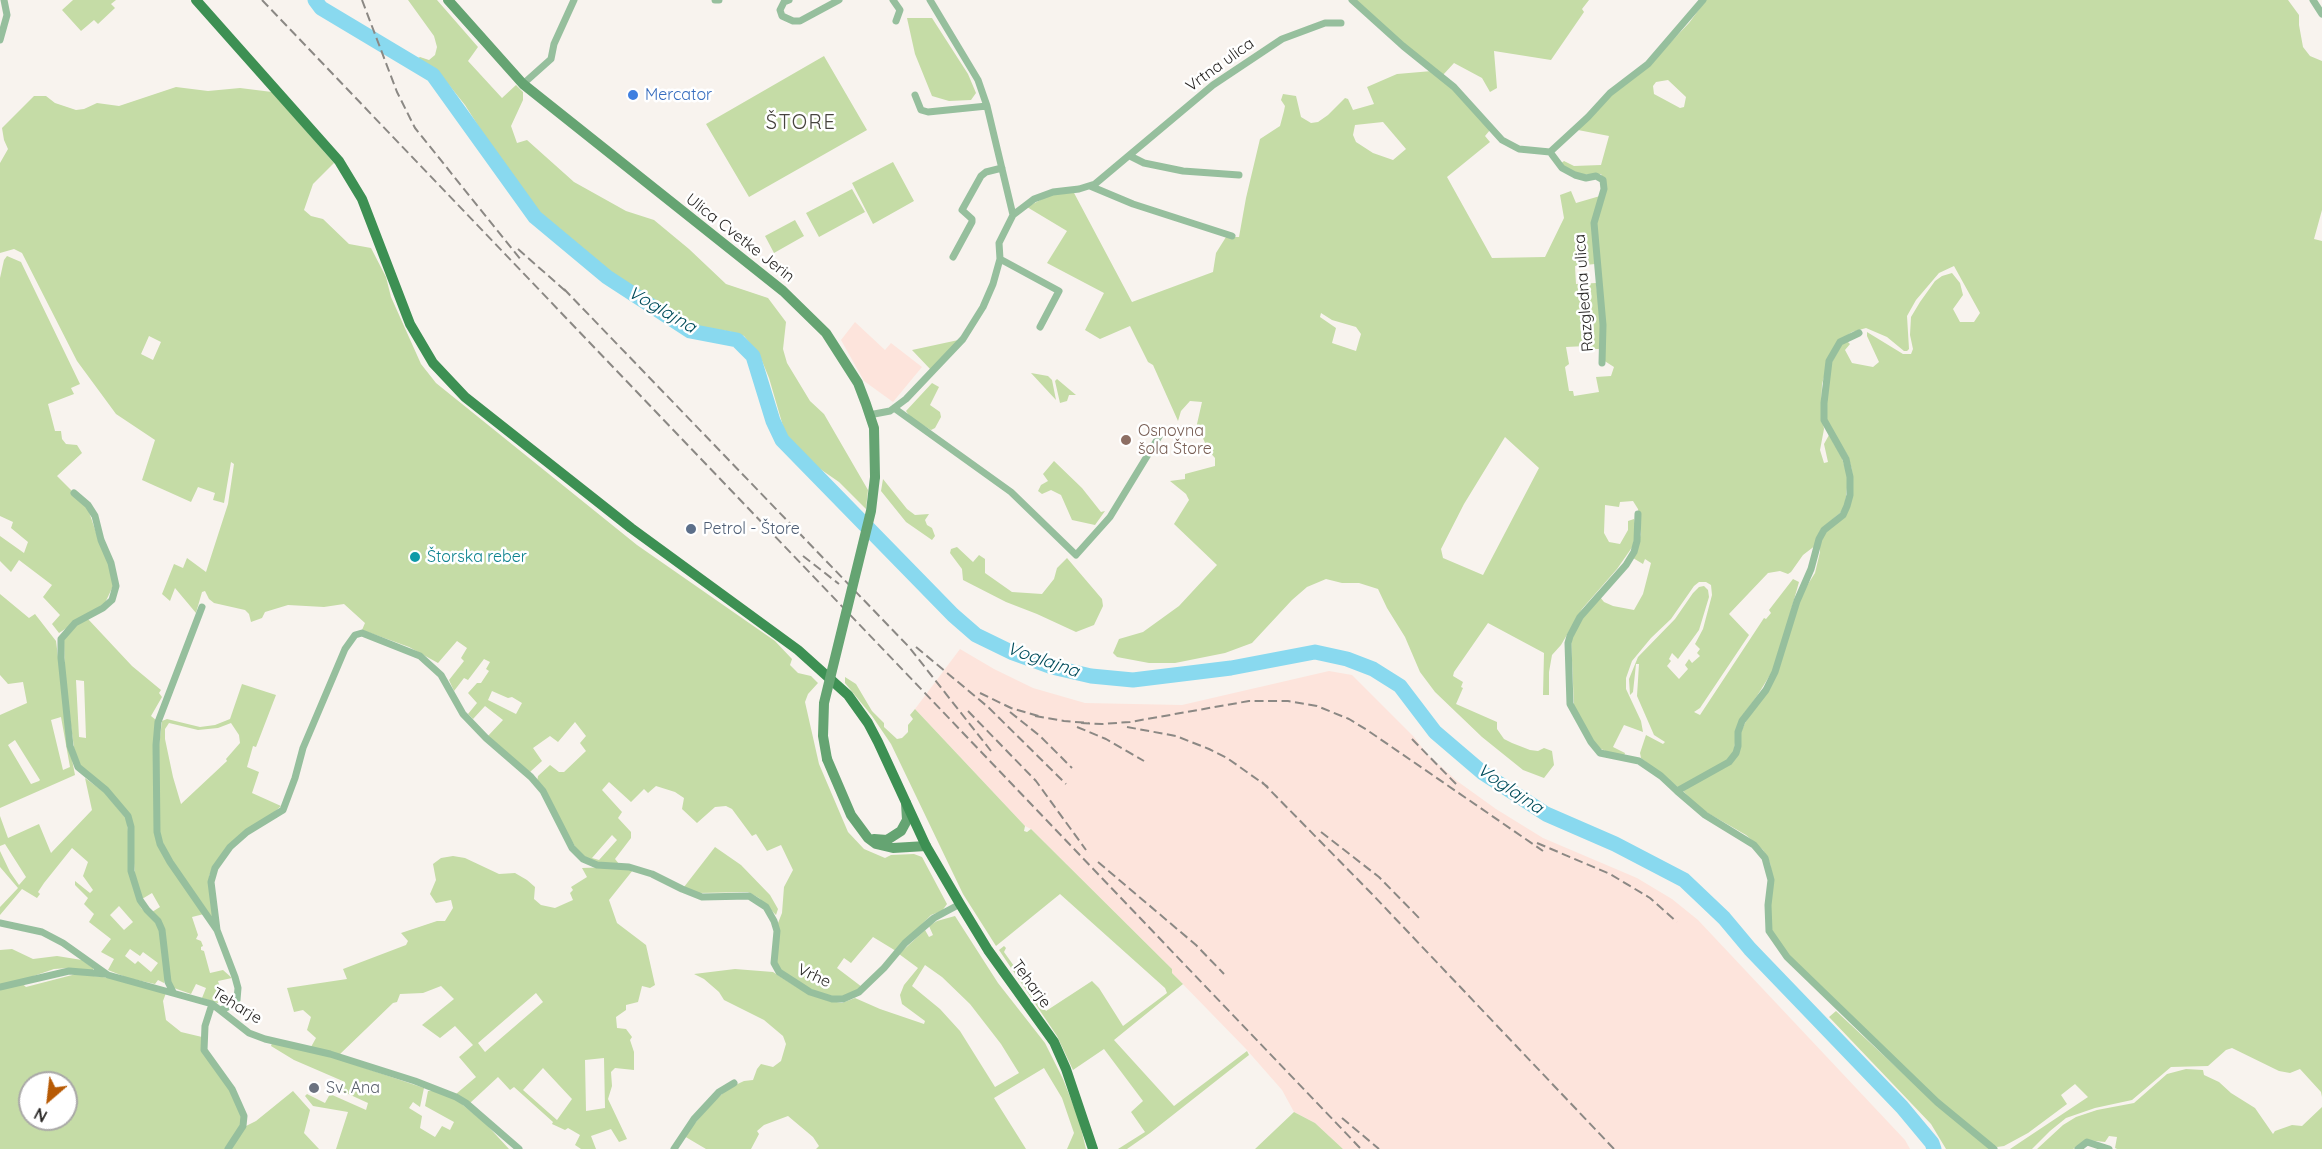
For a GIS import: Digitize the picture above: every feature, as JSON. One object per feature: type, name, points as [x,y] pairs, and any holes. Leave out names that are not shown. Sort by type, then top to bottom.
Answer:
[{"type":"main road","name":"Teharje","points":[[196,0],[339,161],[362,199],[410,324],[433,363],[465,397],[604,507],[798,650],[848,696],[868,723],[926,846],[960,904],[988,950],[1054,1042],[1066,1068],[1093,1149]]},
{"type":"street","points":[[0,40],[7,15],[4,0]]},
{"type":"street","points":[[523,84],[551,59],[554,44],[574,0]]},
{"type":"street","points":[[789,0],[784,2],[780,10],[782,16],[793,21],[800,21],[839,0]]},
{"type":"street","points":[[893,0],[900,10],[896,21]]},
{"type":"street","points":[[869,415],[894,408],[933,373],[963,339],[983,307],[993,284],[1000,259],[999,243],[1013,215],[987,106],[978,80],[930,0]]},
{"type":"street","points":[[1352,0],[1385,31],[1454,87],[1502,140],[1519,149],[1550,152],[1610,93],[1648,64],[1703,0]]},
{"type":"street","points":[[2313,0],[2322,14]]},
{"type":"street","name":"Ulica Cvetke Jerin","points":[[450,1],[523,84],[783,291],[808,314],[838,350],[858,383],[874,428],[876,477],[871,512],[824,703],[823,736],[827,759],[851,815],[866,836]]},
{"type":"street","name":"Vrtna ulica","points":[[1013,215],[1034,198],[1053,192],[1090,186],[1130,156],[1167,122],[1253,57],[1282,39],[1325,23],[1341,23]]},
{"type":"street","points":[[915,95],[921,110],[928,112],[987,106]]},
{"type":"street","name":"Razgledna ulica","points":[[1550,152],[1562,168],[1575,175],[1586,178],[1596,176],[1603,180],[1604,189],[1594,223],[1602,326],[1602,363]]},
{"type":"street","points":[[1130,156],[1144,163],[1183,171],[1239,175]]},
{"type":"street","points":[[953,257],[972,222],[972,219],[962,210],[981,176],[986,172],[1002,168]]},
{"type":"street","points":[[1090,186],[1133,204],[1232,236]]},
{"type":"street","points":[[1000,259],[1059,291],[1040,327]]},
{"type":"street","points":[[1677,790],[1729,762],[1736,753],[1742,721],[1766,690],[1781,658],[1797,601],[1811,569],[1819,539],[1824,530],[1843,514],[1847,506],[1850,495],[1850,477],[1846,459],[1824,420],[1824,404],[1829,361],[1840,342],[1859,333]]},
{"type":"street","points":[[894,408],[1011,492],[1076,555],[1110,517],[1163,430]]},
{"type":"street","points":[[74,493],[88,505],[95,516],[100,540],[111,563],[116,586],[112,600],[103,608],[75,624],[66,631],[61,639],[70,746],[78,767],[106,790],[128,816],[131,827],[131,871],[140,900],[158,921],[162,930],[168,982],[173,992]]},
{"type":"street","points":[[1638,514],[1637,541],[1634,552],[1626,565],[1580,617],[1568,643],[1570,704],[1587,735],[1600,753],[1639,761],[1661,776],[1705,815],[1755,845],[1765,858],[1771,880],[1768,905],[1769,931],[1787,957],[1937,1102],[1994,1149]]},
{"type":"street","points":[[202,607],[159,722],[156,745],[157,832],[170,862],[217,930],[234,977],[238,995],[232,1005],[221,1010]]},
{"type":"street","name":"Vrhe","points":[[217,930],[211,882],[215,868],[230,847],[247,832],[283,810],[303,748],[345,649],[355,635],[363,633],[420,656],[441,675],[463,714],[543,791],[573,848],[583,859],[597,865],[629,867],[652,874],[702,897],[749,896],[758,900],[766,907],[777,931],[774,963],[779,972],[810,992],[832,999],[843,999],[859,992],[912,937],[934,918],[960,904]]},
{"type":"street","points":[[866,836],[882,841],[898,834],[907,820],[906,800]]},
{"type":"street","points":[[866,836],[883,846],[893,848],[926,846]]},
{"type":"street","name":"Teharje","points":[[0,922],[42,932],[63,943],[108,975],[212,1004],[249,1032],[265,1039],[330,1054],[415,1081],[456,1097],[466,1103],[517,1148]]},
{"type":"street","points":[[0,987],[69,971],[108,975]]},
{"type":"street","points":[[212,1004],[205,1026],[204,1050],[232,1089],[244,1116],[243,1126],[228,1149]]},
{"type":"street","points":[[674,1149],[694,1119],[719,1092],[734,1083]]},
{"type":"street","points":[[2078,1149],[2087,1142],[2109,1149]]},
{"type":"shaded area","points":[[855,322],[885,350],[891,343],[922,367],[893,402],[864,381],[841,340]]},
{"type":"shaded area","points":[[960,649],[1033,688],[1085,703],[1182,705],[1329,671],[1352,675],[1414,737],[1427,754],[1457,781],[1496,809],[1543,838],[1637,878],[1672,899],[1698,920],[1905,1140],[1910,1149],[1343,1149],[1315,1123],[1294,1112],[1282,1090],[1246,1049],[1172,973],[1172,969],[1031,829],[1025,826],[915,709]]},
{"type":"green space","points":[[73,0],[116,0],[111,4],[115,8],[98,24],[94,20],[81,31],[62,10]]},
{"type":"green space","points":[[408,0],[437,0],[478,47],[468,61],[502,98],[516,85],[523,92],[523,100],[511,126],[517,143],[527,140],[574,182],[626,211],[654,220],[726,284],[768,298],[786,322],[783,349],[787,363],[810,401],[824,414],[868,490],[866,509],[839,482],[810,462],[785,433],[760,356],[744,336],[692,325],[660,307],[594,261],[554,228],[538,211],[517,187],[465,105],[445,80],[416,59],[420,57],[429,60],[435,55],[437,47],[434,36]]},
{"type":"green space","points":[[1355,0],[1589,0],[1582,9],[1584,12],[1551,60],[1494,51],[1497,88],[1490,92],[1482,78],[1454,63],[1443,75],[1370,17]]},
{"type":"green space","points":[[1706,0],[2288,0],[2299,15],[2303,47],[2310,56],[2322,61],[2322,210],[2314,239],[2322,241],[2322,1097],[2321,1092],[2300,1069],[2290,1073],[2279,1071],[2232,1048],[2226,1050],[2208,1066],[2171,1067],[2132,1100],[2095,1108],[2066,1118],[2032,1149],[2010,1149],[2088,1097],[2075,1084],[2061,1095],[2067,1104],[2028,1133],[2004,1146],[1997,1147],[1979,1135],[1942,1103],[1780,948],[1770,926],[1769,912],[1773,880],[1770,863],[1763,850],[1746,835],[1699,808],[1683,791],[1728,765],[1737,755],[1740,734],[1745,723],[1778,670],[1798,600],[1815,573],[1820,541],[1825,531],[1844,516],[1849,507],[1853,491],[1852,470],[1848,456],[1827,422],[1825,413],[1826,387],[1832,362],[1842,344],[1847,341],[1850,344],[1845,350],[1852,363],[1873,367],[1879,362],[1867,332],[1903,354],[1911,354],[1913,349],[1910,335],[1911,317],[1935,281],[1952,273],[1960,283],[1963,295],[1953,309],[1960,322],[1974,322],[1980,313],[1954,266],[1939,273],[1916,300],[1907,316],[1909,349],[1907,351],[1887,337],[1866,328],[1852,332],[1839,341],[1829,360],[1822,384],[1821,411],[1824,429],[1820,450],[1824,463],[1828,462],[1824,444],[1829,435],[1842,458],[1848,478],[1845,506],[1821,529],[1816,545],[1803,555],[1791,572],[1788,574],[1780,571],[1768,573],[1729,614],[1749,635],[1700,708],[1694,712],[1700,715],[1764,618],[1766,619],[1771,613],[1769,610],[1793,579],[1799,582],[1775,667],[1740,719],[1736,730],[1734,754],[1728,761],[1679,788],[1641,758],[1640,753],[1646,735],[1663,744],[1665,742],[1654,735],[1637,696],[1639,664],[1636,664],[1633,692],[1630,695],[1629,679],[1638,657],[1675,619],[1693,593],[1699,587],[1704,586],[1708,590],[1709,597],[1699,630],[1678,659],[1672,653],[1669,659],[1671,661],[1667,666],[1679,679],[1688,669],[1685,665],[1689,659],[1692,663],[1700,656],[1697,653],[1700,649],[1695,644],[1703,629],[1712,595],[1711,585],[1699,582],[1694,586],[1671,619],[1632,661],[1626,678],[1626,689],[1641,721],[1643,732],[1624,725],[1613,747],[1625,753],[1624,756],[1614,755],[1597,747],[1581,723],[1574,707],[1571,637],[1580,620],[1598,597],[1613,606],[1634,610],[1643,594],[1651,563],[1645,559],[1643,564],[1633,558],[1641,534],[1638,509],[1633,501],[1620,502],[1619,507],[1605,505],[1604,533],[1609,542],[1620,544],[1628,530],[1628,521],[1634,519],[1636,528],[1633,546],[1617,569],[1582,609],[1561,645],[1552,655],[1549,695],[1543,695],[1544,653],[1488,623],[1454,672],[1453,676],[1463,682],[1461,687],[1463,688],[1456,704],[1497,722],[1497,729],[1504,739],[1512,743],[1530,750],[1538,751],[1544,748],[1552,751],[1554,765],[1544,778],[1523,770],[1482,737],[1435,692],[1420,672],[1405,637],[1378,589],[1359,583],[1342,583],[1326,579],[1307,587],[1252,643],[1225,653],[1175,663],[1149,663],[1117,657],[1113,653],[1119,639],[1143,632],[1179,606],[1217,565],[1174,524],[1189,500],[1186,494],[1170,481],[1185,479],[1185,474],[1215,466],[1215,458],[1208,450],[1197,424],[1202,402],[1190,401],[1181,411],[1178,421],[1153,365],[1148,362],[1130,326],[1100,339],[1085,330],[1104,293],[1047,263],[1067,231],[1027,207],[1050,195],[1073,191],[1132,302],[1213,272],[1216,253],[1226,237],[1239,237],[1260,139],[1280,126],[1285,106],[1281,100],[1283,94],[1296,96],[1301,117],[1311,123],[1318,122],[1345,98],[1348,99],[1353,110],[1374,104],[1367,87],[1397,74],[1432,71],[1448,84],[1490,130],[1485,136],[1490,142],[1447,177],[1492,258],[1545,257],[1564,218],[1560,195],[1571,191],[1576,203],[1600,196],[1593,217],[1595,264],[1575,266],[1576,284],[1596,283],[1601,325],[1599,349],[1589,349],[1586,346],[1566,347],[1569,364],[1565,367],[1569,391],[1573,391],[1574,396],[1599,392],[1596,377],[1611,376],[1614,367],[1603,360],[1603,314],[1595,226],[1605,182],[1601,174],[1575,174],[1560,164],[1564,161],[1574,166],[1601,165],[1609,136],[1578,130],[1615,91],[1648,66],[1689,23]],"holes":[[[1668,80],[1686,97],[1684,107],[1680,108],[1654,94],[1653,86],[1656,82]],[[1383,122],[1406,149],[1393,160],[1373,153],[1356,142],[1353,135],[1355,125]],[[1321,313],[1332,320],[1356,327],[1361,334],[1356,351],[1332,343],[1336,328],[1320,317]],[[1505,437],[1539,468],[1483,575],[1443,558],[1441,549],[1464,504]]]},
{"type":"green space","points":[[907,18],[932,18],[968,74],[976,93],[971,100],[949,101],[932,96],[915,54]]},
{"type":"green space","points":[[824,56],[867,130],[749,197],[706,124]]},
{"type":"green space","points":[[176,87],[208,91],[240,88],[272,92],[334,163],[313,184],[304,210],[311,216],[323,219],[349,244],[371,248],[386,277],[391,297],[421,364],[436,383],[637,545],[775,641],[792,659],[790,665],[798,673],[811,676],[818,683],[808,694],[805,702],[819,764],[848,832],[864,849],[885,858],[891,855],[914,854],[922,857],[947,904],[942,911],[931,915],[896,951],[873,937],[851,963],[844,958],[837,968],[862,987],[842,998],[818,993],[781,972],[777,965],[778,923],[782,913],[784,887],[793,870],[781,845],[767,851],[756,834],[752,836],[732,809],[726,806],[715,807],[697,823],[682,809],[684,798],[675,792],[656,786],[648,793],[644,789],[631,802],[609,782],[602,790],[622,812],[618,818],[631,832],[631,838],[615,859],[619,864],[597,863],[588,860],[577,850],[537,782],[538,776],[550,765],[559,772],[564,772],[586,751],[580,743],[586,736],[575,722],[558,742],[550,736],[533,748],[542,761],[530,772],[487,737],[503,720],[485,706],[473,719],[468,714],[477,703],[468,693],[477,683],[481,683],[489,671],[486,669],[490,662],[484,659],[468,680],[464,678],[454,691],[449,680],[464,661],[461,658],[467,648],[457,641],[438,663],[409,647],[362,630],[365,623],[344,604],[324,607],[288,605],[265,612],[262,618],[251,622],[245,610],[214,603],[205,591],[202,592],[196,613],[175,588],[170,601],[162,594],[174,564],[183,568],[187,558],[206,572],[228,504],[234,464],[231,462],[224,503],[213,500],[215,493],[198,487],[191,502],[142,480],[155,440],[116,414],[77,361],[22,253],[14,249],[0,253],[0,163],[8,149],[2,128],[34,96],[46,96],[55,103],[76,110],[97,103],[119,106]],"holes":[[[149,336],[161,342],[153,360],[141,354]],[[492,691],[508,698],[512,697],[522,703],[516,714],[488,700]],[[612,835],[617,840],[599,860],[592,858]]]},
{"type":"green space","points":[[893,162],[914,201],[873,224],[852,183]]},
{"type":"green space","points":[[852,189],[865,212],[819,237],[806,213]]},
{"type":"green space","points":[[795,220],[804,236],[774,253],[765,236]]},
{"type":"green space","points":[[7,256],[21,262],[80,384],[71,388],[74,394],[48,404],[55,431],[61,431],[62,439],[66,444],[77,445],[82,453],[57,476],[87,506],[114,584],[105,603],[59,633],[52,624],[60,615],[43,597],[52,585],[19,560],[11,572],[0,561],[0,536],[24,553],[28,542],[11,528],[13,522],[0,516],[0,278]]},
{"type":"green space","points":[[963,339],[931,370],[912,350]]},
{"type":"green space","points":[[1031,373],[1048,376],[1052,380],[1056,400]]},
{"type":"green space","points":[[1057,379],[1076,395],[1069,395],[1067,401],[1060,403],[1055,381]]},
{"type":"green space","points":[[932,383],[939,387],[930,405],[940,412],[941,417],[935,428],[931,430],[911,418],[906,411]]},
{"type":"green space","points":[[1054,461],[1082,488],[1101,512],[1105,511],[1095,525],[1072,520],[1061,495],[1051,490],[1042,494],[1038,491],[1041,485],[1048,481],[1043,474]]},
{"type":"green space","points":[[883,479],[907,509],[915,515],[929,514],[925,520],[935,536],[932,540],[906,522],[881,491]]},
{"type":"green space","points":[[957,547],[973,562],[979,555],[985,559],[985,573],[1012,592],[1042,594],[1054,579],[1057,568],[1067,558],[1102,599],[1103,606],[1094,625],[1076,632],[1006,602],[963,580],[962,569],[950,553],[951,549]]},
{"type":"green space","points":[[0,594],[29,618],[35,614],[56,641],[75,775],[0,808],[0,715],[27,703],[23,682],[8,684],[0,675]],"holes":[[[61,717],[70,767],[63,770],[51,720]],[[15,740],[40,780],[39,781],[31,784],[8,745]]]},
{"type":"green space","points":[[88,619],[132,666],[161,690],[159,693],[162,697],[151,716],[156,720],[156,834],[204,914],[192,917],[198,935],[196,939],[201,941],[203,946],[201,950],[204,951],[210,973],[223,970],[232,978],[218,981],[223,997],[236,993],[234,999],[229,1002],[217,1003],[202,998],[206,988],[196,984],[191,994],[174,988],[171,983],[163,929],[152,912],[160,907],[152,893],[142,899],[135,875],[130,815],[113,794],[83,771],[75,755],[65,682],[64,640],[76,625]],"holes":[[[76,680],[84,681],[86,738],[79,737]]]},
{"type":"green space","points":[[845,677],[856,684],[872,711],[897,739],[902,738],[908,732],[908,725],[913,719],[910,715],[915,709],[1025,826],[1024,831],[1031,829],[1172,969],[1172,973],[1183,984],[1114,1040],[1174,1106],[1247,1051],[1249,1055],[1150,1133],[1127,1149],[1118,1149],[1145,1132],[1131,1112],[1143,1101],[1104,1049],[1073,1070],[1057,1036],[999,950],[1004,946],[1006,948],[1004,952],[1046,1011],[1092,981],[1123,1026],[1167,993],[1165,988],[1060,894],[996,946],[963,894],[891,744],[845,683]]},
{"type":"green space","points":[[242,684],[276,695],[256,747],[253,746],[247,767],[259,772],[252,793],[281,806],[245,831],[213,867],[209,876],[209,886],[213,919],[167,853],[159,833],[159,745],[162,721],[167,719],[200,727],[215,725],[230,719]],"holes":[[[169,723],[198,730],[218,728],[231,723],[239,735],[240,743],[226,759],[227,761],[181,804],[173,777],[165,729]]]},
{"type":"green space","points":[[85,778],[104,792],[127,820],[133,888],[141,908],[157,923],[161,932],[166,977],[164,983],[158,980],[155,984],[128,978],[108,970],[114,959],[101,952],[111,939],[89,922],[94,914],[84,904],[88,898],[75,885],[75,881],[90,893],[93,890],[83,876],[88,862],[72,848],[44,883],[37,898],[22,889],[0,915],[0,907],[18,888],[0,867],[0,851],[19,885],[26,877],[5,844],[0,846],[0,816],[8,838],[39,824],[51,853],[92,810]],"holes":[[[119,906],[133,922],[124,930],[110,915]],[[130,949],[140,956],[143,952],[158,963],[151,972],[138,961],[135,964],[125,956]]]},
{"type":"green space","points":[[715,847],[741,865],[770,895],[778,909],[776,915],[759,898],[748,892],[698,893],[684,887]]},
{"type":"green space","points":[[453,856],[465,858],[499,874],[515,873],[535,887],[534,899],[541,905],[555,908],[573,900],[570,893],[573,890],[571,887],[587,877],[582,868],[611,867],[633,870],[609,900],[617,923],[646,945],[655,985],[650,988],[642,986],[638,1002],[626,1005],[626,1010],[616,1017],[617,1028],[626,1029],[632,1037],[630,1040],[634,1052],[634,1070],[615,1068],[611,1072],[612,1086],[608,1099],[627,1139],[619,1142],[611,1129],[591,1136],[596,1149],[581,1149],[575,1145],[580,1135],[568,1128],[565,1130],[552,1124],[553,1122],[514,1087],[510,1090],[498,1077],[470,1103],[456,1094],[476,1077],[459,1057],[473,1045],[455,1026],[440,1038],[422,1025],[454,999],[441,986],[423,993],[400,994],[397,1002],[393,1003],[339,1055],[311,1047],[316,1038],[307,1030],[311,1017],[303,1010],[294,1012],[287,988],[347,979],[343,969],[406,945],[408,941],[401,933],[437,921],[445,921],[453,908],[451,900],[436,903],[430,894],[436,880],[433,864],[441,858]],"holes":[[[536,993],[543,1002],[485,1052],[478,1043]],[[604,1058],[605,1108],[586,1111],[585,1060]],[[543,1068],[572,1099],[557,1120],[523,1090]]]},
{"type":"green space","points":[[955,916],[998,983],[1045,1043],[1063,1079],[1079,1120],[1086,1149],[1067,1149],[1074,1133],[1062,1098],[1044,1068],[994,1098],[1026,1149],[816,1149],[819,1146],[813,1137],[788,1116],[764,1125],[757,1131],[759,1134],[751,1149],[706,1149],[684,1136],[713,1102],[729,1088],[744,1081],[753,1080],[761,1064],[773,1067],[781,1061],[786,1044],[783,1036],[764,1020],[724,1000],[719,992],[704,979],[694,974],[735,969],[773,972],[795,986],[826,1000],[842,1003],[855,998],[924,1024],[925,1021],[902,1004],[900,995],[904,985],[918,968],[899,954],[925,930],[929,937],[933,935],[929,926]],"holes":[[[925,965],[942,977],[970,1004],[1001,1044],[1019,1073],[995,1087],[960,1031],[940,1009],[912,986]]]},
{"type":"green space","points":[[12,949],[33,959],[57,956],[82,960],[93,968],[93,971],[54,969],[19,981],[26,987],[76,974],[111,978],[166,993],[163,1001],[166,1020],[181,1032],[202,1037],[202,1051],[226,1083],[242,1114],[241,1127],[225,1149],[0,1149],[0,950]]},
{"type":"green space","points":[[1836,1011],[1938,1106],[1991,1149],[1946,1149],[1931,1124],[1829,1017]]},
{"type":"green space","points":[[272,1043],[314,1051],[424,1088],[420,1107],[413,1102],[409,1108],[422,1116],[420,1128],[435,1137],[442,1126],[450,1130],[454,1122],[425,1106],[428,1091],[435,1091],[458,1101],[486,1124],[509,1149],[336,1149],[348,1112],[313,1106],[305,1096],[307,1094],[325,1103],[330,1094],[366,1110],[368,1103],[333,1087],[335,1083],[343,1087],[345,1082],[294,1060],[271,1046]]},
{"type":"green space","points":[[2186,1069],[2203,1070],[2204,1075],[2219,1082],[2231,1093],[2255,1108],[2273,1134],[2275,1131],[2292,1125],[2302,1126],[2322,1107],[2322,1149],[2117,1149],[2115,1148],[2117,1137],[2109,1136],[2105,1142],[2087,1140],[2073,1149],[2037,1149],[2063,1125],[2076,1117],[2097,1110],[2134,1103],[2167,1074]]},
{"type":"green space","points":[[293,1091],[310,1110],[304,1133],[319,1149],[229,1149],[244,1127],[256,1121]]},
{"type":"green space","points":[[1294,1112],[1315,1123],[1343,1149],[1255,1149]]},
{"type":"waterway","name":"Voglajna","points":[[315,0],[321,8],[433,75],[535,217],[607,277],[690,331],[737,340],[753,356],[773,421],[782,440],[953,615],[976,635],[1013,653],[1052,667],[1091,676],[1133,680],[1231,668],[1315,652],[1347,659],[1373,669],[1400,686],[1435,732],[1483,773],[1546,814],[1615,844],[1684,880],[1724,918],[1750,949],[1902,1107],[1932,1143],[1934,1149]]},
{"type":"railway","points":[[262,0],[1361,1149]]},
{"type":"railway","points":[[362,0],[397,92],[415,128],[521,260]]},
{"type":"railway","points":[[518,249],[570,295]]},
{"type":"railway","points":[[564,289],[909,647],[991,751]]},
{"type":"railway","points":[[803,556],[839,584]]},
{"type":"railway","points":[[916,647],[988,707],[1066,784]]},
{"type":"railway","points":[[980,693],[1011,708],[1042,717]]},
{"type":"railway","points":[[1081,723],[1130,722],[1249,701],[1288,701],[1317,706],[1349,719],[1367,730],[1543,851]]},
{"type":"railway","points":[[968,711],[1036,781],[1086,850]]},
{"type":"railway","points":[[1010,712],[1040,736],[1072,768]]},
{"type":"railway","points":[[1035,716],[1089,723]]},
{"type":"railway","points":[[1077,727],[1106,739],[1144,761]]},
{"type":"railway","points":[[1127,727],[1176,736],[1209,749],[1227,758],[1268,787]]},
{"type":"railway","points":[[1412,739],[1458,786]]},
{"type":"railway","points":[[1262,782],[1372,894],[1614,1149]]},
{"type":"railway","points":[[1321,832],[1379,877],[1422,921]]},
{"type":"railway","points":[[1537,843],[1610,874],[1650,898],[1677,922]]},
{"type":"railway","points":[[1098,862],[1196,945],[1224,974]]},
{"type":"railway","points":[[1342,1118],[1379,1149]]},
{"type":"place","name":"Mercator","points":[[633,95]]},
{"type":"place","name":"Osnovna šola Štore","points":[[1126,440]]},
{"type":"place","name":"Petrol - Štore","points":[[691,529]]},
{"type":"place","name":"Štorska reber","points":[[415,557]]},
{"type":"place","name":"Sv. Ana","points":[[314,1088]]},
{"type":"district","name":"ŠTORE","points":[[801,123]]}]
